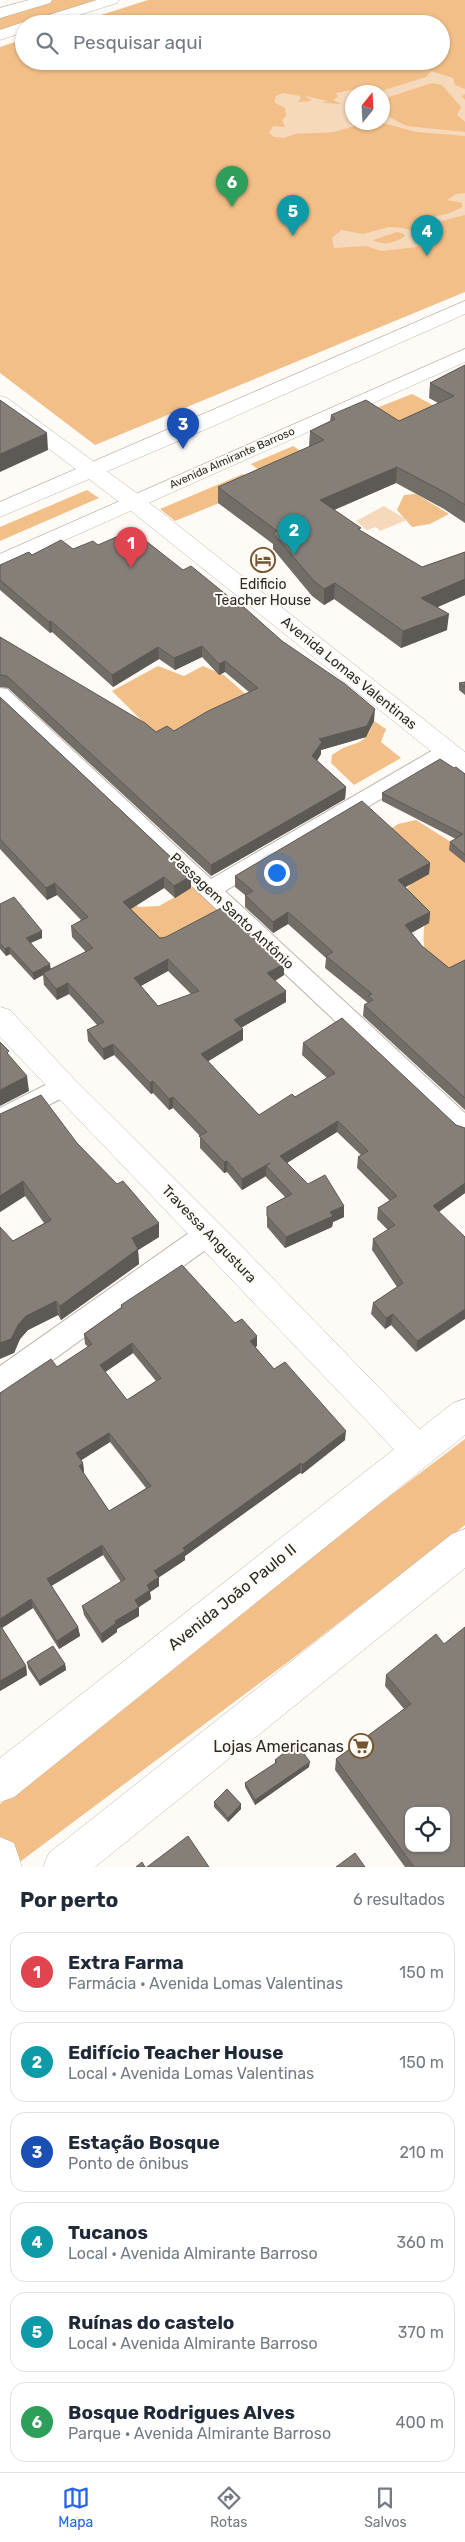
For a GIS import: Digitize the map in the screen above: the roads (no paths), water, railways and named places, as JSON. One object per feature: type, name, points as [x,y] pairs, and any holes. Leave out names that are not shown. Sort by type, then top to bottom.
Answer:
[{"type":"main road","points":[[0,13],[45,0]]},
{"type":"main road","points":[[64,15],[112,0]]},
{"type":"main road","points":[[0,35],[15,30]]},
{"type":"main road","points":[[0,510],[197,426],[465,307]]},
{"type":"main road","name":"Avenida Almirante Barroso","points":[[0,562],[465,355]]},
{"type":"main road","name":"Avenida Lomas Valentinas","points":[[0,402],[134,502],[458,757]]},
{"type":"main road","name":"Travessa Angustura","points":[[0,1018],[63,1086],[209,1233],[417,1450]]},
{"type":"main road","name":"Avenida João Paulo II","points":[[0,1783],[417,1450],[465,1414]]},
{"type":"main road","points":[[63,1867],[465,1546]]},
{"type":"main road","points":[[0,1857],[2,1867]]},
{"type":"street","name":"Passagem Santo Antônio","points":[[0,694],[465,1128]]},
{"type":"street","points":[[209,890],[458,757]]},
{"type":"street","points":[[0,1120],[63,1086]]},
{"type":"street","points":[[0,1382],[209,1233]]},
{"type":"place","name":"Bosque Rodrigues Alves","points":[[232,207]]},
{"type":"place","name":"Ruínas do castelo","points":[[293,236]]},
{"type":"place","name":"Tucanos","points":[[427,256]]},
{"type":"place","name":"Estação Bosque","points":[[183,449]]},
{"type":"place","name":"Edifício Teacher House","points":[[294,555]]},
{"type":"place","name":"Edificio Teacher House","points":[[263,560]]},
{"type":"place","name":"Extra Farma","points":[[131,568]]},
{"type":"place","name":"Lojas Americanas","points":[[361,1746]]}]
